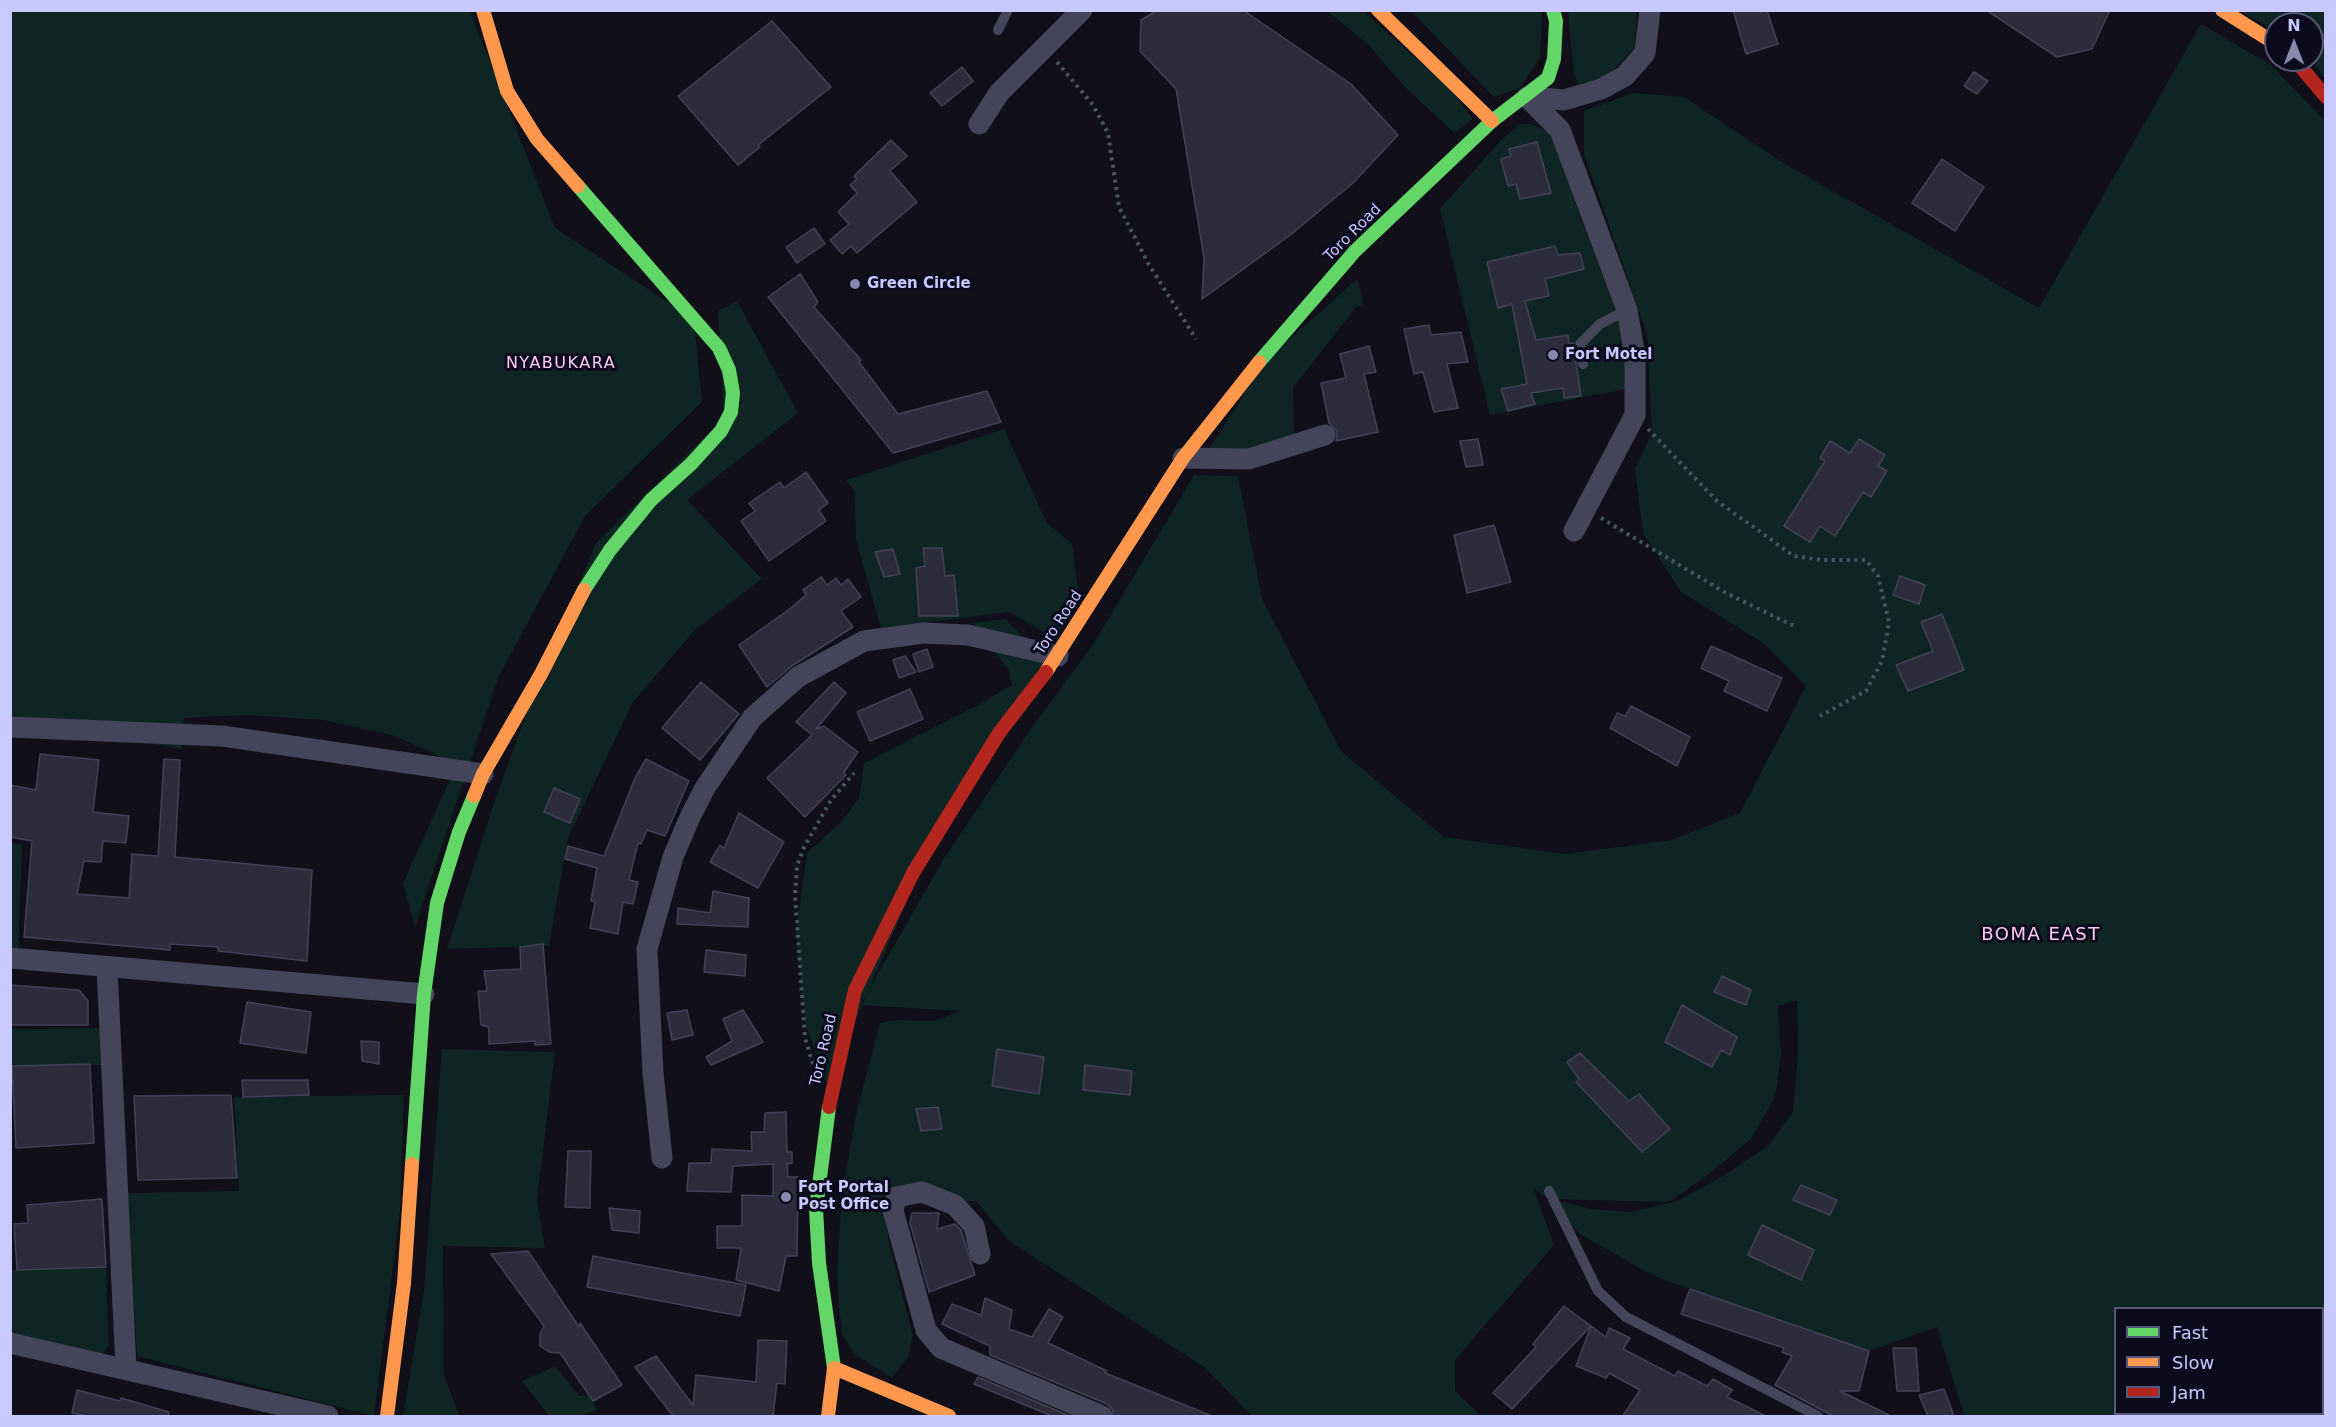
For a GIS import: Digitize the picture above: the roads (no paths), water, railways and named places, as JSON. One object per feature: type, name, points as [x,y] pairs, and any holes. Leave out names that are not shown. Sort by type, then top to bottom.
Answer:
[{"type":"main road","points":[[387,1416],[404,1283],[424,994],[437,903],[459,832],[483,774],[541,674],[581,594],[610,550],[651,500],[691,464],[721,431],[731,412],[733,393],[729,370],[719,348],[537,140],[507,91],[483,10]]},
{"type":"main road","points":[[1378,10],[1492,121]]},
{"type":"main road","name":"Toro Road","points":[[828,1416],[834,1368],[819,1263],[816,1209],[830,1097],[855,990],[913,873],[999,733],[1058,656],[1183,458],[1259,362],[1355,250],[1492,121],[1527,97],[1548,78],[1554,59],[1556,21],[1553,10]]},
{"type":"main road","points":[[2222,10],[2264,36]]},
{"type":"main road","points":[[2305,72],[2325,97]]},
{"type":"main road","points":[[834,1368],[949,1416]]},
{"type":"street","points":[[979,124],[999,93],[1082,10]]},
{"type":"street","points":[[1527,97],[1564,100],[1601,89],[1625,76],[1645,53],[1650,10]]},
{"type":"street","points":[[1527,97],[1560,130],[1627,310],[1635,356],[1635,415],[1584,508],[1574,531]]},
{"type":"street","points":[[1183,458],[1249,459],[1325,435]]},
{"type":"street","points":[[662,1158],[652,1061],[647,949],[673,857],[690,818],[705,788],[752,718],[798,677],[842,650],[864,641],[924,633],[968,635],[1058,656]]},
{"type":"street","points":[[10,727],[222,736],[483,774]]},
{"type":"street","points":[[10,958],[424,994]]},
{"type":"street","points":[[108,968],[126,1369]]},
{"type":"street","points":[[980,1254],[974,1226],[955,1205],[922,1192],[896,1197],[893,1210],[926,1330],[941,1348],[1102,1416]]},
{"type":"street","points":[[10,1343],[328,1416]]},
{"type":"lane","points":[[998,30],[1008,10]]},
{"type":"lane","points":[[1583,364],[1580,344],[1600,324],[1627,310]]},
{"type":"lane","points":[[1549,1191],[1598,1291],[1626,1317],[1818,1416]]},
{"type":"place","name":"Green Circle","points":[[855,284]]},
{"type":"place","name":"Fort Motel","points":[[1553,355]]},
{"type":"place","name":"Fort Portal Post Office","points":[[786,1197]]},
{"type":"district","name":"NYABUKARA","points":[[561,364]]},
{"type":"district","name":"BOMA EAST","points":[[2041,935]]}]
